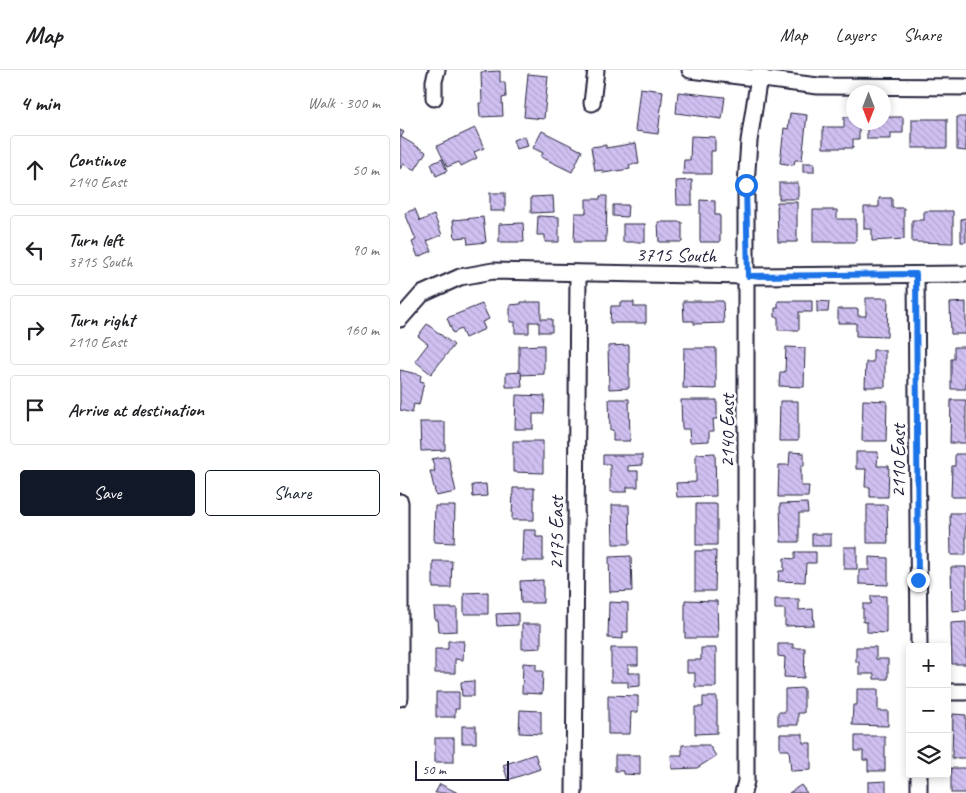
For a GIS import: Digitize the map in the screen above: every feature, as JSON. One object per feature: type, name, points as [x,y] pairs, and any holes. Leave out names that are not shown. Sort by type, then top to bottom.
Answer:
[{"type":"street","points":[[434,98],[434,81],[437,70]]},
{"type":"street","points":[[592,103],[596,70]]},
{"type":"street","points":[[690,70],[760,74],[818,86],[966,87]]},
{"type":"street","name":"2140 East","points":[[743,793],[746,781],[748,276],[746,185],[749,141],[760,74]]},
{"type":"street","name":"3715 South","points":[[400,319],[422,294],[460,277],[493,271],[748,276],[966,274]]},
{"type":"street","name":"2175 East","points":[[574,793],[578,274]]},
{"type":"street","name":"2110 East","points":[[916,274],[919,643]]},
{"type":"street","points":[[400,502],[400,698]]},
{"type":"street","points":[[951,692],[966,692]]},
{"type":"street","points":[[919,778],[919,793]]},
{"type":"building","points":[[500,71],[500,82],[505,82],[506,97],[502,98],[503,116],[480,117],[479,103],[482,103],[481,72]]},
{"type":"building","points":[[528,74],[548,76],[544,119],[524,117]]},
{"type":"building","points":[[640,88],[663,91],[658,134],[635,131]]},
{"type":"building","points":[[678,92],[725,97],[722,119],[676,113]]},
{"type":"building","points":[[790,113],[807,115],[802,160],[795,160],[794,165],[780,163],[784,128],[788,129]]},
{"type":"building","points":[[844,117],[846,117],[846,130],[859,130],[859,139],[853,139],[853,148],[823,148],[823,127],[844,127]]},
{"type":"building","points":[[891,117],[903,117],[903,133],[891,133],[891,139],[867,139],[867,130],[891,130]]},
{"type":"building","points":[[957,117],[966,117],[966,151],[957,150]]},
{"type":"building","points":[[912,119],[947,119],[947,148],[912,148]]},
{"type":"building","points":[[475,128],[484,148],[474,152],[477,158],[461,166],[459,162],[447,167],[437,146]]},
{"type":"building","points":[[400,130],[404,132],[401,137],[426,152],[415,170],[403,164],[400,169]]},
{"type":"building","points":[[542,131],[582,151],[572,172],[541,157],[543,153],[533,148]]},
{"type":"building","points":[[525,136],[528,146],[516,149],[513,140]]},
{"type":"building","points":[[691,136],[715,137],[715,151],[711,151],[711,174],[683,174],[684,160],[690,160]]},
{"type":"building","points":[[636,143],[639,164],[629,165],[630,169],[603,173],[603,170],[595,171],[591,147],[606,145],[606,148]]},
{"type":"building","points":[[442,159],[447,171],[436,176],[431,164]]},
{"type":"building","points":[[803,163],[814,163],[814,172],[803,172]]},
{"type":"building","points":[[692,180],[692,205],[677,205],[676,181]]},
{"type":"building","points":[[779,183],[798,183],[798,199],[779,199]]},
{"type":"building","points":[[490,193],[505,193],[505,211],[490,211]]},
{"type":"building","points":[[553,196],[554,212],[531,213],[531,197]]},
{"type":"building","points":[[600,196],[607,196],[606,242],[574,242],[575,213],[586,213],[586,199],[600,199]]},
{"type":"building","points":[[879,198],[892,198],[892,208],[904,208],[904,239],[872,241],[872,229],[864,229],[864,207],[879,207]]},
{"type":"building","points":[[700,200],[715,201],[715,215],[720,215],[720,242],[700,242]]},
{"type":"building","points":[[777,202],[797,202],[797,242],[778,242]]},
{"type":"building","points":[[613,205],[628,205],[627,217],[613,216]]},
{"type":"building","points":[[415,209],[420,221],[434,215],[442,235],[427,241],[432,251],[418,257],[412,242],[416,240],[405,213]]},
{"type":"building","points":[[813,210],[837,210],[837,219],[856,219],[856,242],[813,242]]},
{"type":"building","points":[[924,211],[953,211],[953,243],[912,242],[912,220],[924,220]]},
{"type":"building","points":[[538,216],[559,217],[559,242],[545,242],[545,235],[537,235]]},
{"type":"building","points":[[483,217],[486,242],[468,244],[467,237],[455,238],[453,220]]},
{"type":"building","points":[[966,218],[966,242],[961,242],[961,219]]},
{"type":"building","points":[[658,222],[682,222],[682,242],[659,242]]},
{"type":"building","points":[[523,223],[524,242],[499,242],[499,224]]},
{"type":"building","points":[[623,224],[645,224],[645,242],[623,242]]},
{"type":"building","points":[[866,298],[888,298],[887,337],[856,336],[856,323],[838,323],[838,309],[858,309],[858,316],[866,316]]},
{"type":"building","points":[[683,301],[723,301],[724,323],[694,324],[694,321],[684,321]]},
{"type":"building","points":[[778,301],[812,301],[812,312],[799,312],[799,330],[778,330],[778,317],[775,317],[775,308],[778,308]]},
{"type":"building","points":[[817,301],[829,302],[828,312],[817,312]]},
{"type":"building","points":[[521,302],[541,302],[541,319],[552,319],[552,332],[539,332],[539,322],[529,322],[529,333],[515,333],[515,322],[510,322],[510,305],[521,304]]},
{"type":"building","points":[[620,302],[634,302],[634,307],[646,307],[646,323],[610,323],[611,306],[620,306]]},
{"type":"building","points":[[966,302],[966,334],[951,334],[950,303]]},
{"type":"building","points":[[482,304],[489,319],[482,322],[485,329],[465,338],[461,329],[453,333],[447,318]]},
{"type":"building","points":[[427,324],[454,345],[431,374],[415,361],[428,344],[418,336]]},
{"type":"building","points":[[544,345],[544,374],[519,375],[519,346]]},
{"type":"building","points":[[629,345],[629,388],[609,389],[608,346]]},
{"type":"building","points":[[786,347],[805,348],[804,387],[779,386],[780,372],[785,372]]},
{"type":"building","points":[[954,347],[966,347],[966,389],[951,389],[951,359],[954,359]]},
{"type":"building","points":[[684,348],[716,348],[716,389],[683,388]]},
{"type":"building","points":[[873,350],[885,350],[885,387],[865,387],[866,362],[873,362]]},
{"type":"building","points":[[400,370],[421,375],[420,381],[424,382],[419,405],[414,404],[412,413],[400,410]]},
{"type":"building","points":[[521,372],[522,387],[506,387],[506,373]]},
{"type":"building","points":[[516,395],[545,396],[544,414],[533,414],[533,429],[515,429]]},
{"type":"building","points":[[609,399],[629,399],[630,441],[613,441],[613,430],[610,430]]},
{"type":"building","points":[[681,400],[717,400],[717,419],[713,419],[714,431],[709,431],[709,441],[690,442],[689,429],[682,429]]},
{"type":"building","points":[[863,400],[887,401],[886,441],[862,441]]},
{"type":"building","points":[[951,400],[966,400],[966,443],[950,443]]},
{"type":"building","points":[[780,401],[798,401],[798,441],[779,441]]},
{"type":"building","points":[[420,422],[445,422],[445,450],[421,451]]},
{"type":"building","points":[[513,441],[543,441],[543,473],[513,472]]},
{"type":"building","points":[[790,452],[804,453],[804,466],[801,466],[801,486],[809,486],[808,497],[778,497],[779,465],[789,465]]},
{"type":"building","points":[[856,452],[878,452],[877,466],[889,466],[888,497],[870,497],[870,487],[865,487],[866,469],[856,469]]},
{"type":"building","points":[[715,453],[716,496],[677,497],[676,483],[696,482],[696,454]]},
{"type":"building","points":[[955,454],[966,454],[966,497],[951,497],[952,466],[955,466]]},
{"type":"building","points":[[603,455],[642,455],[642,465],[628,466],[628,471],[638,471],[638,487],[627,487],[627,492],[610,492],[610,464],[603,464]]},
{"type":"building","points":[[448,456],[456,492],[436,496],[430,471],[435,471],[432,459]]},
{"type":"building","points":[[486,484],[487,496],[473,497],[472,485]]},
{"type":"building","points":[[513,488],[534,488],[534,520],[512,520]]},
{"type":"building","points":[[807,503],[808,513],[799,513],[799,542],[781,542],[780,504]]},
{"type":"building","points":[[696,504],[717,504],[717,545],[696,545]]},
{"type":"building","points":[[612,505],[629,505],[630,544],[613,544]]},
{"type":"building","points":[[867,505],[887,505],[888,543],[867,543]]},
{"type":"building","points":[[435,506],[455,506],[454,543],[434,542]]},
{"type":"building","points":[[950,513],[966,513],[966,555],[951,555]]},
{"type":"building","points":[[523,530],[536,530],[536,537],[543,537],[543,561],[522,561]]},
{"type":"building","points":[[812,534],[831,534],[831,546],[812,546]]},
{"type":"building","points":[[844,547],[857,547],[857,569],[844,569]]},
{"type":"building","points":[[695,551],[716,551],[715,591],[695,591]]},
{"type":"building","points":[[795,552],[816,552],[816,563],[806,563],[805,582],[778,581],[779,571],[784,571],[784,558],[795,559]]},
{"type":"building","points":[[631,556],[632,591],[610,592],[609,557]]},
{"type":"building","points":[[869,557],[888,558],[888,585],[859,584],[859,570],[869,570]]},
{"type":"building","points":[[433,561],[452,561],[451,588],[433,588]]},
{"type":"building","points":[[951,567],[966,567],[966,610],[952,611]]},
{"type":"building","points":[[543,580],[543,603],[521,603],[520,581]]},
{"type":"building","points":[[488,592],[488,614],[464,614],[464,593]]},
{"type":"building","points":[[871,596],[886,596],[886,633],[867,632],[867,622],[863,622],[863,604],[871,604]]},
{"type":"building","points":[[775,599],[799,599],[799,610],[813,609],[814,625],[785,626],[785,609],[775,609]]},
{"type":"building","points":[[685,600],[717,601],[718,638],[685,638]]},
{"type":"building","points":[[609,602],[628,603],[628,632],[623,632],[623,639],[608,638]]},
{"type":"building","points":[[434,608],[457,608],[457,631],[439,632]]},
{"type":"building","points":[[518,613],[518,625],[497,626],[496,614]]},
{"type":"building","points":[[966,622],[966,664],[952,664],[951,623]]},
{"type":"building","points":[[522,624],[541,624],[541,648],[522,649]]},
{"type":"building","points":[[448,641],[464,641],[463,660],[455,659],[455,673],[435,673],[435,649],[448,649]]},
{"type":"building","points":[[778,644],[793,644],[793,648],[805,648],[804,678],[784,677],[785,657],[778,656]]},
{"type":"building","points":[[856,647],[876,647],[876,659],[888,659],[888,679],[874,679],[874,674],[859,674],[859,662],[856,662]]},
{"type":"building","points":[[611,648],[638,648],[638,665],[628,665],[628,673],[640,673],[640,686],[628,687],[628,682],[611,682]]},
{"type":"building","points":[[701,648],[716,648],[716,687],[695,687],[695,673],[687,673],[687,660],[701,660]]},
{"type":"building","points":[[523,663],[536,664],[536,671],[543,671],[542,694],[522,693]]},
{"type":"building","points":[[474,681],[474,696],[462,696],[461,682]]},
{"type":"building","points":[[804,688],[804,713],[798,713],[798,725],[778,725],[778,712],[785,712],[785,689]]},
{"type":"building","points":[[857,689],[878,689],[878,711],[888,711],[888,726],[852,725],[853,705],[857,705]]},
{"type":"building","points":[[436,692],[459,692],[459,709],[455,709],[455,717],[436,717]]},
{"type":"building","points":[[608,695],[638,696],[638,712],[631,712],[630,734],[608,734]]},
{"type":"building","points":[[703,697],[717,697],[717,733],[695,734],[695,707],[703,707]]},
{"type":"building","points":[[520,710],[541,711],[541,734],[519,733]]},
{"type":"building","points":[[953,714],[966,715],[966,758],[952,758]]},
{"type":"building","points":[[462,726],[476,726],[476,743],[462,743]]},
{"type":"building","points":[[780,734],[803,734],[803,743],[811,743],[811,770],[791,771],[789,750],[780,750]]},
{"type":"building","points":[[855,736],[885,736],[885,771],[868,771],[868,760],[863,760],[863,751],[855,751]]},
{"type":"building","points":[[435,738],[454,738],[454,762],[435,762]]},
{"type":"building","points":[[682,745],[709,745],[716,756],[697,768],[672,769],[671,755],[682,755]]},
{"type":"building","points":[[535,754],[540,769],[508,780],[503,765]]},
{"type":"building","points":[[615,755],[640,755],[640,775],[623,774],[623,771],[615,771]]},
{"type":"building","points":[[951,768],[966,768],[966,793],[951,793]]},
{"type":"building","points":[[886,781],[886,793],[868,793],[868,782]]},
{"type":"building","points":[[440,784],[458,793],[435,793]]},
{"type":"building","points":[[801,785],[807,793],[789,793]]},
{"type":"route","points":[[746,185],[748,276],[916,274],[918,580]]}]
